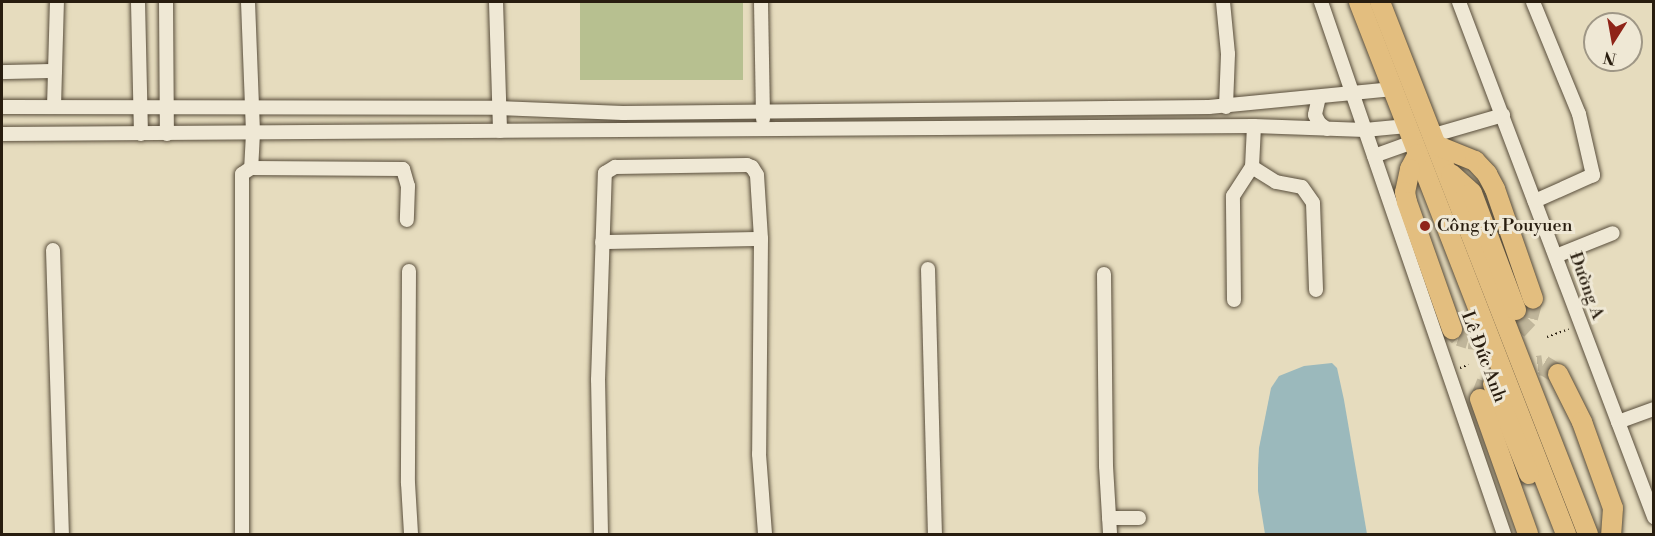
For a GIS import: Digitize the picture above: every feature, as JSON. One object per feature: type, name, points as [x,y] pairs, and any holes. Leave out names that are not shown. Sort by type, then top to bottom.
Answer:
[{"type":"highway","name":"Lê Đức Anh","points":[[1359,2],[1428,178],[1425,207],[1512,435],[1540,500],[1564,531]]},
{"type":"highway","points":[[1380,2],[1449,173],[1472,193],[1578,479],[1585,527]]},
{"type":"highway","points":[[1393,2],[1397,17],[1394,36]]},
{"type":"highway","points":[[1413,140],[1405,192],[1407,202],[1452,329]]},
{"type":"highway","points":[[1436,141],[1475,161],[1487,174],[1495,189],[1533,299]]},
{"type":"highway","points":[[1558,374],[1582,422],[1613,508],[1611,534]]},
{"type":"highway","points":[[1480,399],[1528,534]]},
{"type":"street","points":[[54,107],[57,2]]},
{"type":"street","points":[[138,2],[141,134]]},
{"type":"street","points":[[166,2],[167,134]]},
{"type":"street","points":[[248,2],[253,133],[250,168]]},
{"type":"street","points":[[496,2],[497,108],[500,130]]},
{"type":"street","points":[[761,2],[764,129]]},
{"type":"street","points":[[1223,2],[1228,54],[1226,106]]},
{"type":"street","points":[[1321,2],[1504,534]]},
{"type":"street","name":"Đường A","points":[[1459,2],[1618,422],[1649,488],[1653,517]]},
{"type":"street","points":[[1533,2],[1579,114],[1593,175],[1535,201]]},
{"type":"street","points":[[139,23],[166,23]]},
{"type":"street","points":[[2,72],[55,71]]},
{"type":"street","points":[[2,107],[497,108],[623,113],[955,110],[1226,106],[1353,95],[1393,89]]},
{"type":"street","points":[[1319,97],[1315,115],[1319,123],[1327,129]]},
{"type":"street","points":[[954,128],[955,110]]},
{"type":"street","points":[[1436,141],[1503,115]]},
{"type":"street","points":[[2,134],[1254,126],[1365,130],[1413,140]]},
{"type":"street","points":[[1234,300],[1233,196],[1252,167],[1254,126]]},
{"type":"street","points":[[1374,156],[1413,140]]},
{"type":"street","points":[[601,534],[598,380],[604,181],[605,174],[615,167],[752,167],[758,182],[761,239],[759,454],[765,534]]},
{"type":"street","points":[[1252,167],[1276,182],[1302,187],[1313,203],[1316,290]]},
{"type":"street","points":[[242,534],[242,174],[250,168],[403,169],[408,186],[407,220]]},
{"type":"street","points":[[1556,256],[1613,233]]},
{"type":"street","points":[[602,242],[761,239]]},
{"type":"street","points":[[53,250],[62,534]]},
{"type":"street","points":[[928,269],[935,534]]},
{"type":"street","points":[[409,271],[408,483],[411,534]]},
{"type":"street","points":[[1104,274],[1110,534]]},
{"type":"street","points":[[1618,422],[1653,409]]},
{"type":"street","points":[[1109,518],[1139,518]]},
{"type":"path","points":[[1547,337],[1581,324]]},
{"type":"green space","points":[[580,2],[743,2],[743,80],[580,80]]},
{"type":"water","points":[[1332,363],[1337,368],[1344,400],[1367,534],[1265,534],[1258,491],[1258,468],[1259,448],[1271,388],[1279,376],[1304,366]]},
{"type":"tunnel","points":[[1452,329],[1459,336],[1469,339],[1486,341],[1502,338],[1517,330],[1528,318],[1533,299]]},
{"type":"tunnel","points":[[1480,399],[1487,382],[1508,370],[1543,365],[1558,374]]},
{"type":"place","name":"Công ty Pouyuen","points":[[1425,226]]}]
